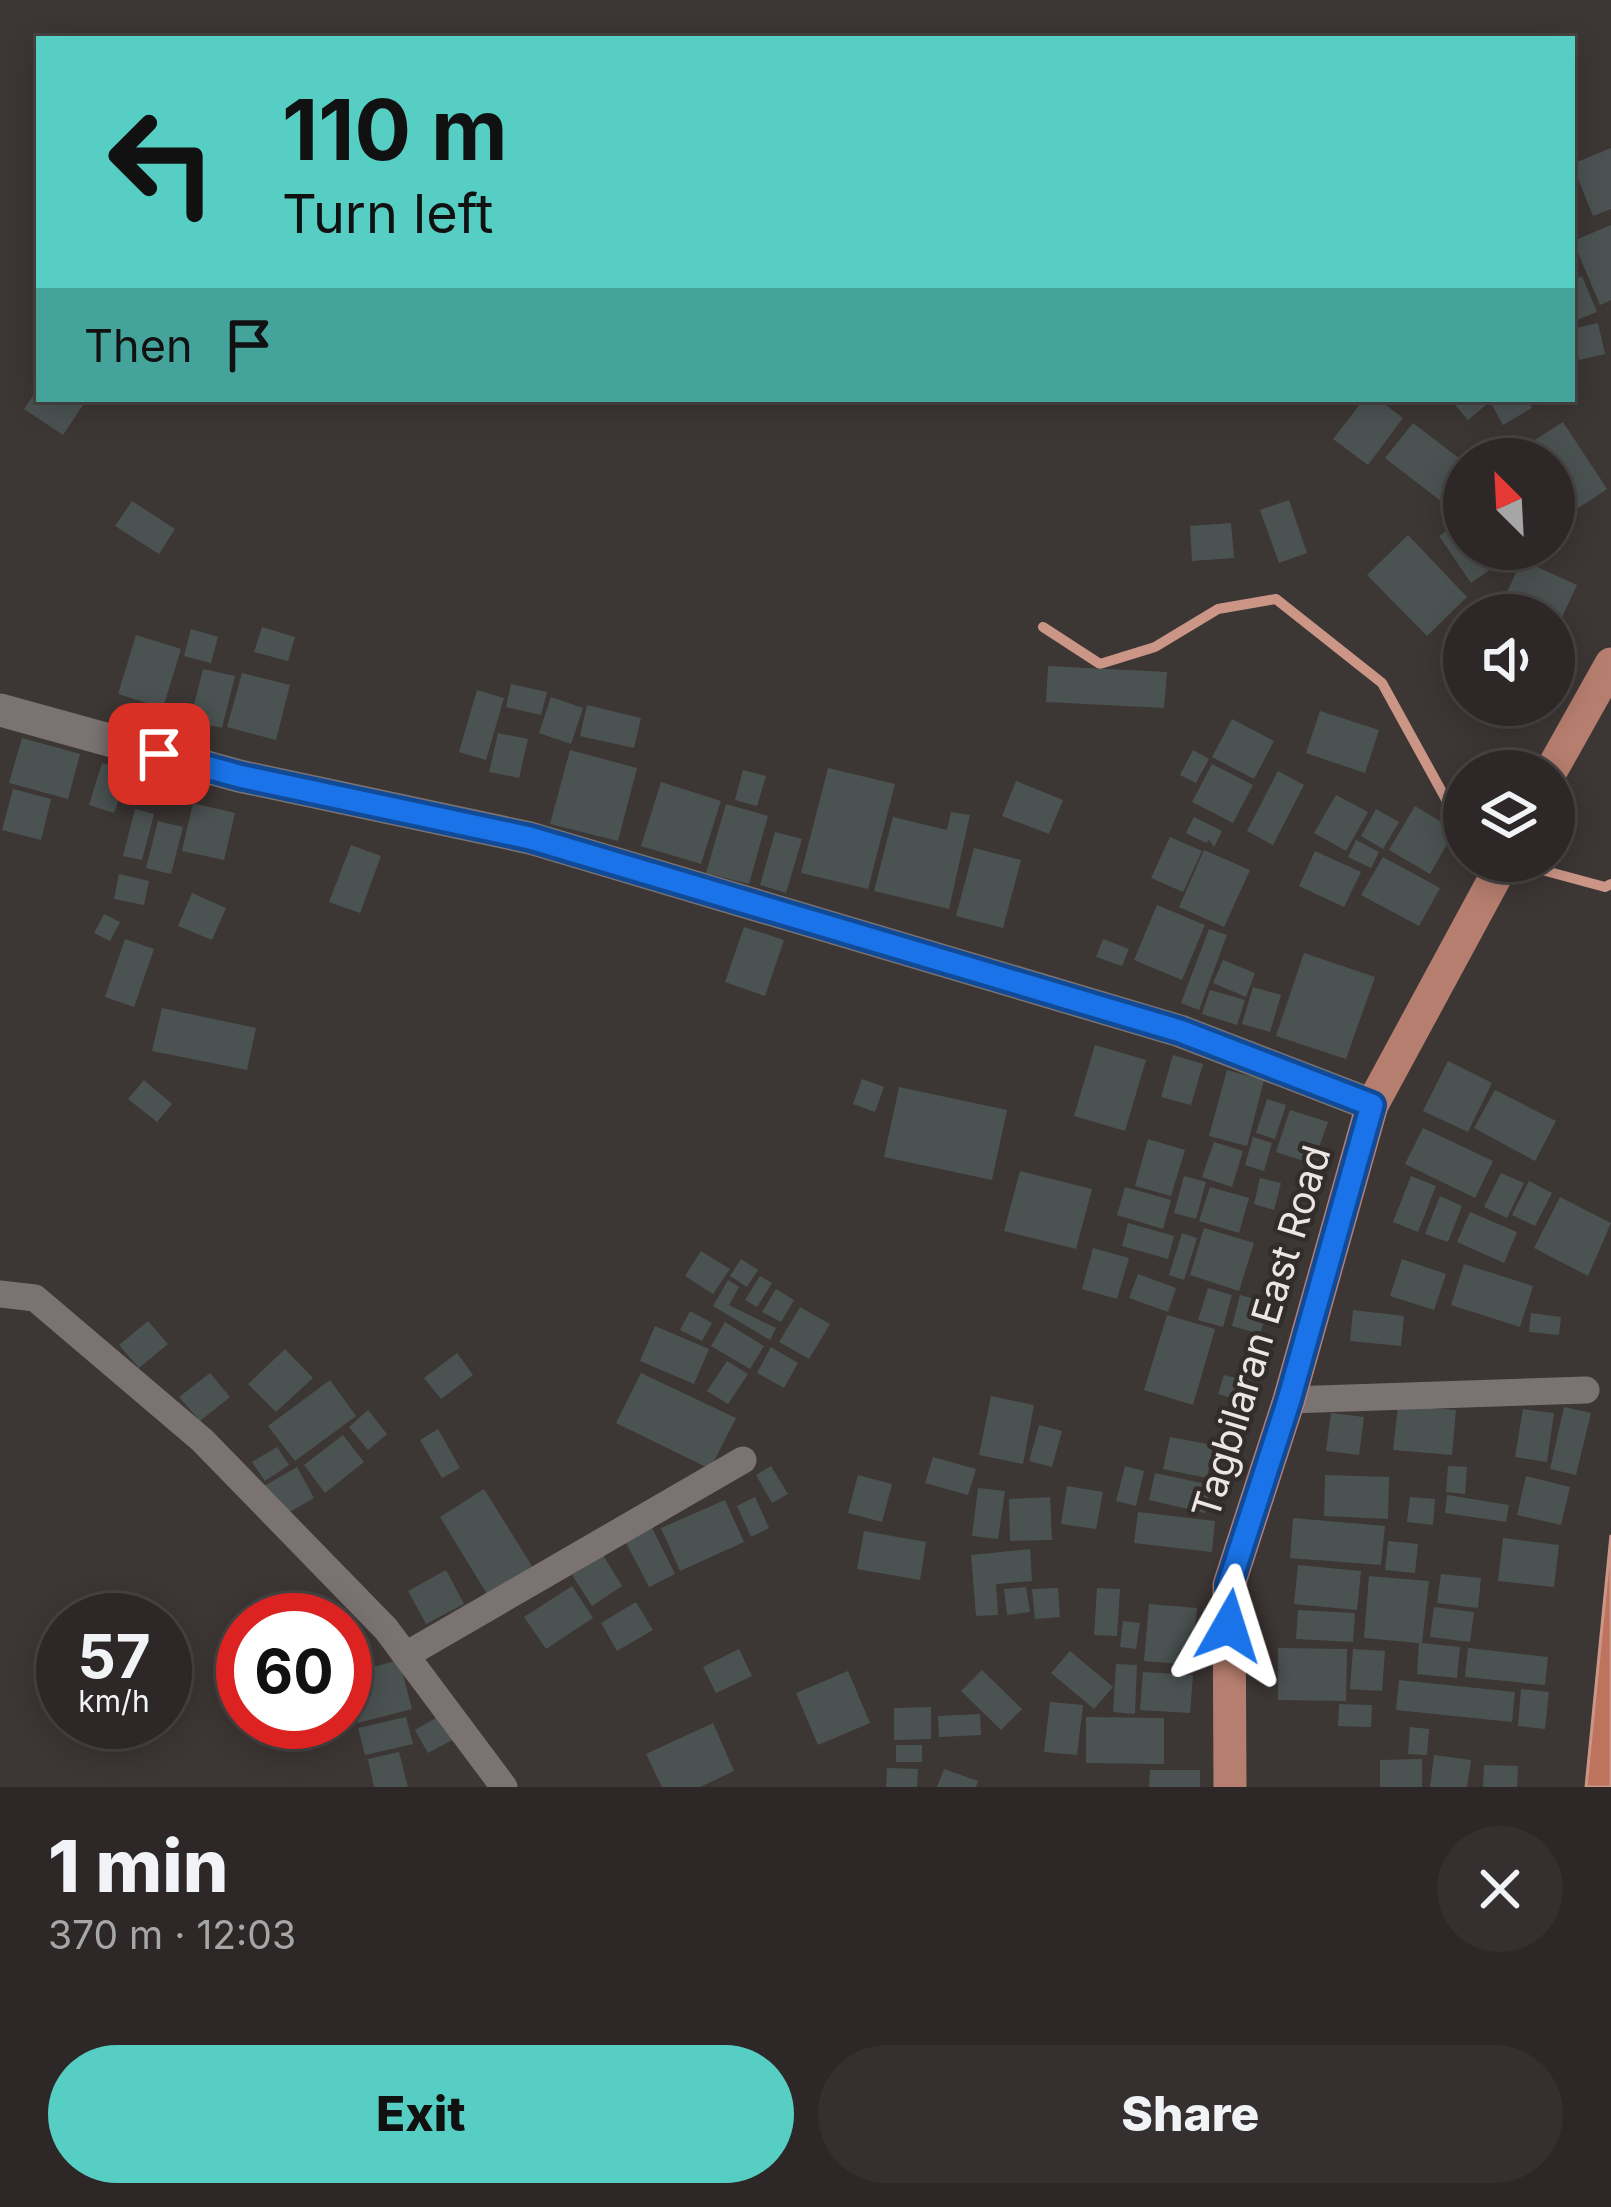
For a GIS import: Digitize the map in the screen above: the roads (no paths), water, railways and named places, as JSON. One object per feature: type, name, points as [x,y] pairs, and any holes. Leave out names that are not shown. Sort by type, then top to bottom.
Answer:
[{"type":"main road","points":[[1563,750],[1611,664]]},
{"type":"main road","name":"Tagbilaran East Road","points":[[1230,1787],[1229,1585],[1289,1400],[1372,1105],[1493,882]]},
{"type":"street","points":[[0,710],[239,776],[530,838],[1180,1031],[1372,1105]]},
{"type":"street","points":[[0,1294],[35,1298],[202,1440],[406,1655],[504,1787]]},
{"type":"street","points":[[1289,1400],[1586,1390]]},
{"type":"street","points":[[406,1655],[743,1460]]},
{"type":"waterway","points":[[1043,627],[1100,664],[1155,647],[1218,609],[1276,599],[1382,683],[1443,794]]},
{"type":"waterway","points":[[1575,879],[1605,887],[1611,884]]}]
